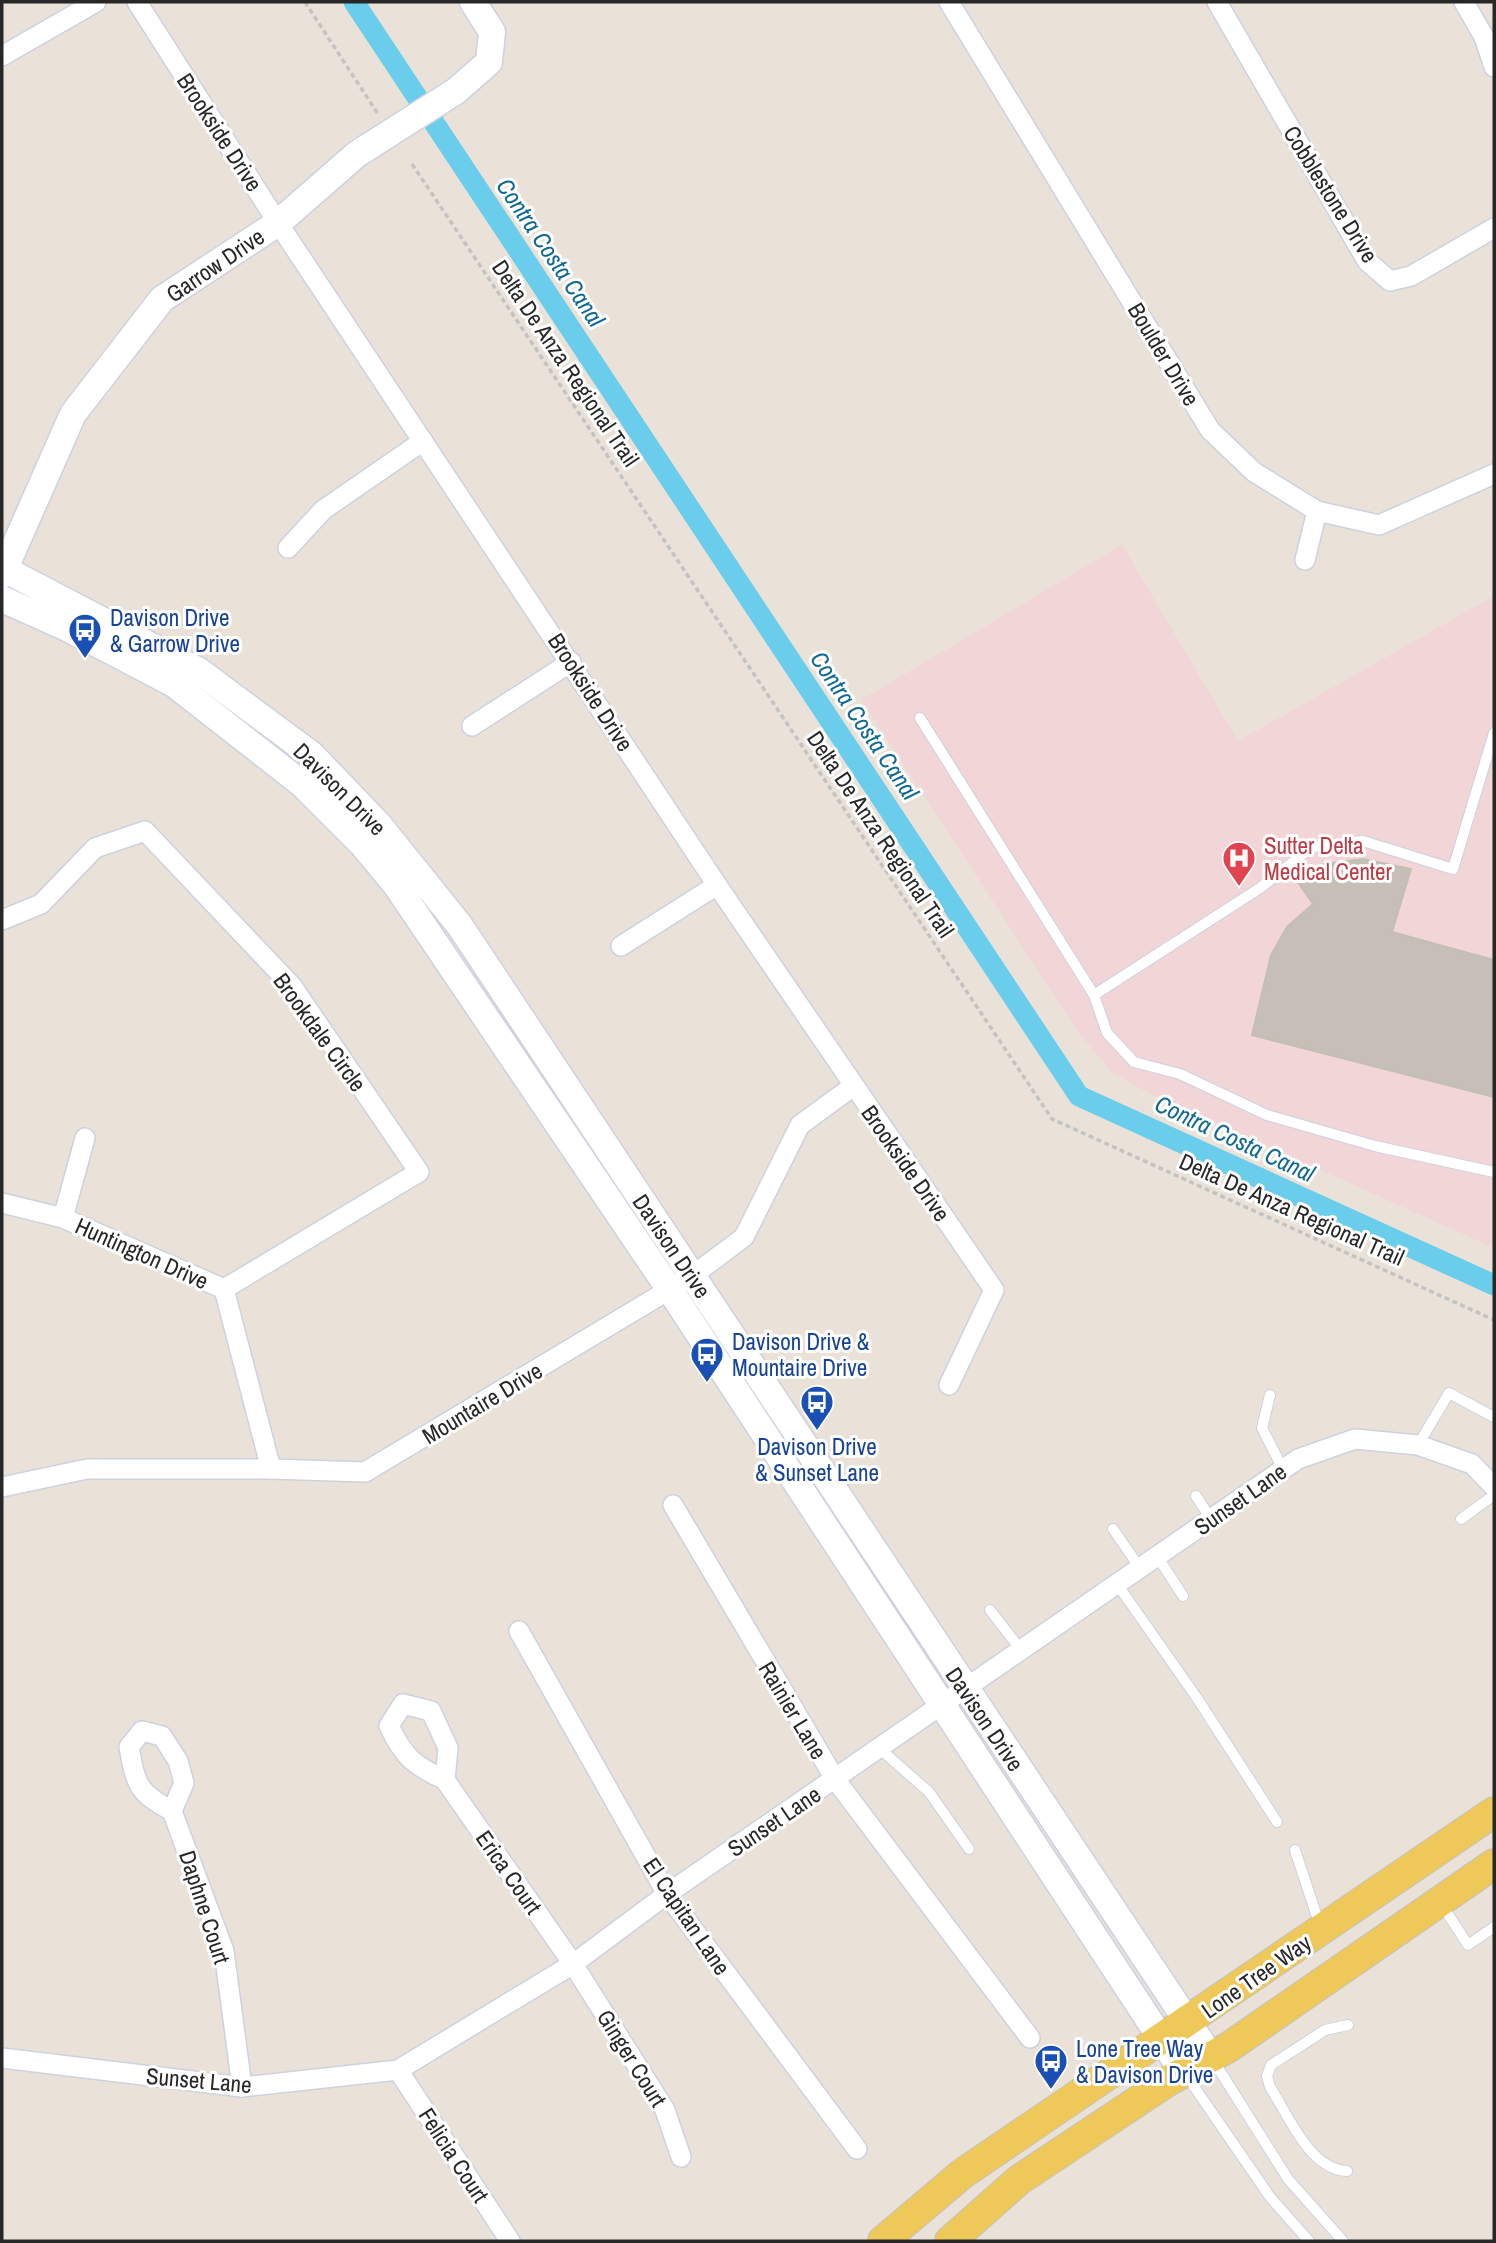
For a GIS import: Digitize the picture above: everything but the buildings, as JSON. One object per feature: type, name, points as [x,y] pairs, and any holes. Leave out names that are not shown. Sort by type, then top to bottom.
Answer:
[{"type":"main road","name":"Garrow Drive","points":[[3,571],[73,414],[162,299],[278,223],[357,154],[456,90],[489,62],[492,32],[473,2]]},
{"type":"main road","name":"Davison Drive","points":[[3,571],[199,671],[312,755],[379,825],[460,926],[1211,2057]]},
{"type":"main road","name":"Davison Drive","points":[[2,599],[66,628],[174,684],[302,785],[362,844],[404,897],[670,1290],[1183,2072]]},
{"type":"main road","name":"Lone Tree Way","points":[[883,2241],[962,2174],[1188,2023],[1487,1817]]},
{"type":"main road","points":[[1439,1902],[1436,1879],[1442,1868],[1471,1849],[1481,1835],[1487,1817]]},
{"type":"main road","name":"Lone Tree Way","points":[[950,2241],[1019,2180],[1183,2072],[1211,2057],[1494,1864]]},
{"type":"street","points":[[2,56],[96,2]]},
{"type":"street","name":"Brookside Drive","points":[[136,2],[278,223],[717,885],[852,1087],[994,1290],[949,1385]]},
{"type":"street","name":"Boulder Drive","points":[[949,2],[1210,430],[1254,472],[1317,511],[1379,525],[1494,474]]},
{"type":"street","name":"Cobblestone Drive","points":[[1217,2],[1367,261],[1390,281],[1411,276],[1494,228]]},
{"type":"street","points":[[1464,2],[1484,37],[1494,67]]},
{"type":"street","points":[[288,548],[323,510],[424,441]]},
{"type":"street","points":[[1305,560],[1317,511]]},
{"type":"street","points":[[472,726],[571,662]]},
{"type":"street","name":"Brookdale Circle","points":[[2,920],[41,904],[94,848],[145,831],[292,986],[419,1171],[224,1289]]},
{"type":"street","points":[[621,946],[717,885]]},
{"type":"street","name":"Mountaire Drive","points":[[2,1487],[87,1469],[365,1472],[670,1290],[744,1237],[800,1125],[852,1087]]},
{"type":"street","points":[[63,1217],[85,1138]]},
{"type":"street","name":"Huntington Drive","points":[[2,1203],[63,1217],[224,1289],[271,1469]]},
{"type":"street","name":"Sunset Lane","points":[[2,2058],[242,2087],[398,2070],[573,1964],[667,1894],[1298,1459],[1355,1439],[1418,1445],[1472,1464],[1494,1487]]},
{"type":"street","name":"Rainier Lane","points":[[673,1505],[835,1779],[1030,2038]]},
{"type":"street","name":"El Capitan Lane","points":[[519,1631],[667,1894],[857,2149]]},
{"type":"street","name":"Erica Court","points":[[445,1780],[573,1964]]},
{"type":"street","name":"Daphne Court","points":[[172,1811],[224,1951],[242,2087]]},
{"type":"street","name":"Ginger Court","points":[[573,1964],[666,2110],[681,2157]]},
{"type":"street","name":"Felicia Court","points":[[398,2070],[510,2241]]},
{"type":"lane","points":[[920,718],[1094,995],[1107,1033],[1134,1062],[1180,1074],[1267,1115],[1376,1146],[1494,1172]]},
{"type":"lane","points":[[1094,995],[1260,888],[1311,847],[1363,841],[1452,869],[1494,733]]},
{"type":"lane","points":[[1418,1445],[1449,1393],[1494,1417]]},
{"type":"lane","points":[[1270,1395],[1262,1428],[1283,1469]]},
{"type":"lane","points":[[1461,1519],[1494,1495]]},
{"type":"lane","points":[[1196,1496],[1211,1519]]},
{"type":"lane","points":[[1112,1529],[1140,1568]]},
{"type":"lane","points":[[1157,1556],[1183,1596]]},
{"type":"lane","points":[[1116,1584],[1197,1699],[1277,1822]]},
{"type":"lane","points":[[990,1610],[1021,1650]]},
{"type":"lane","points":[[879,1748],[929,1792],[969,1849]]},
{"type":"lane","points":[[1295,1850],[1322,1931]]},
{"type":"lane","points":[[1439,1902],[1468,1945],[1494,1927]]},
{"type":"lane","points":[[1347,2171],[1332,2170],[1319,2161],[1270,2087],[1267,2076],[1271,2066],[1325,2030],[1348,2025]]},
{"type":"lane","points":[[1211,2057],[1288,2179],[1343,2241]]},
{"type":"lane","points":[[1183,2072],[1270,2197],[1309,2241]]},
{"type":"path","points":[[304,2],[390,131]]},
{"type":"path","name":"Delta De Anza Regional Trail","points":[[412,164],[1052,1119],[1494,1320]]},
{"type":"shaded area","name":"Sutter Delta Medical Center","points":[[1122,545],[1238,741],[1494,596],[1494,1248],[1147,1092],[1114,1074],[1081,1036],[861,700]]},
{"type":"waterway","name":"Contra Costa Canal","points":[[354,2],[1079,1096],[1494,1285]]},
{"type":"place","name":"Davison Drive & Garrow Drive","points":[[85,660]]},
{"type":"place","name":"Sutter Delta Medical Center","points":[[1239,888]]},
{"type":"place","name":"Davison Drive & Mountaire Drive","points":[[707,1384]]},
{"type":"place","name":"Davison Drive & Sunset Lane","points":[[817,1432]]},
{"type":"place","name":"Lone Tree Way & Davison Drive","points":[[1051,2091]]}]
